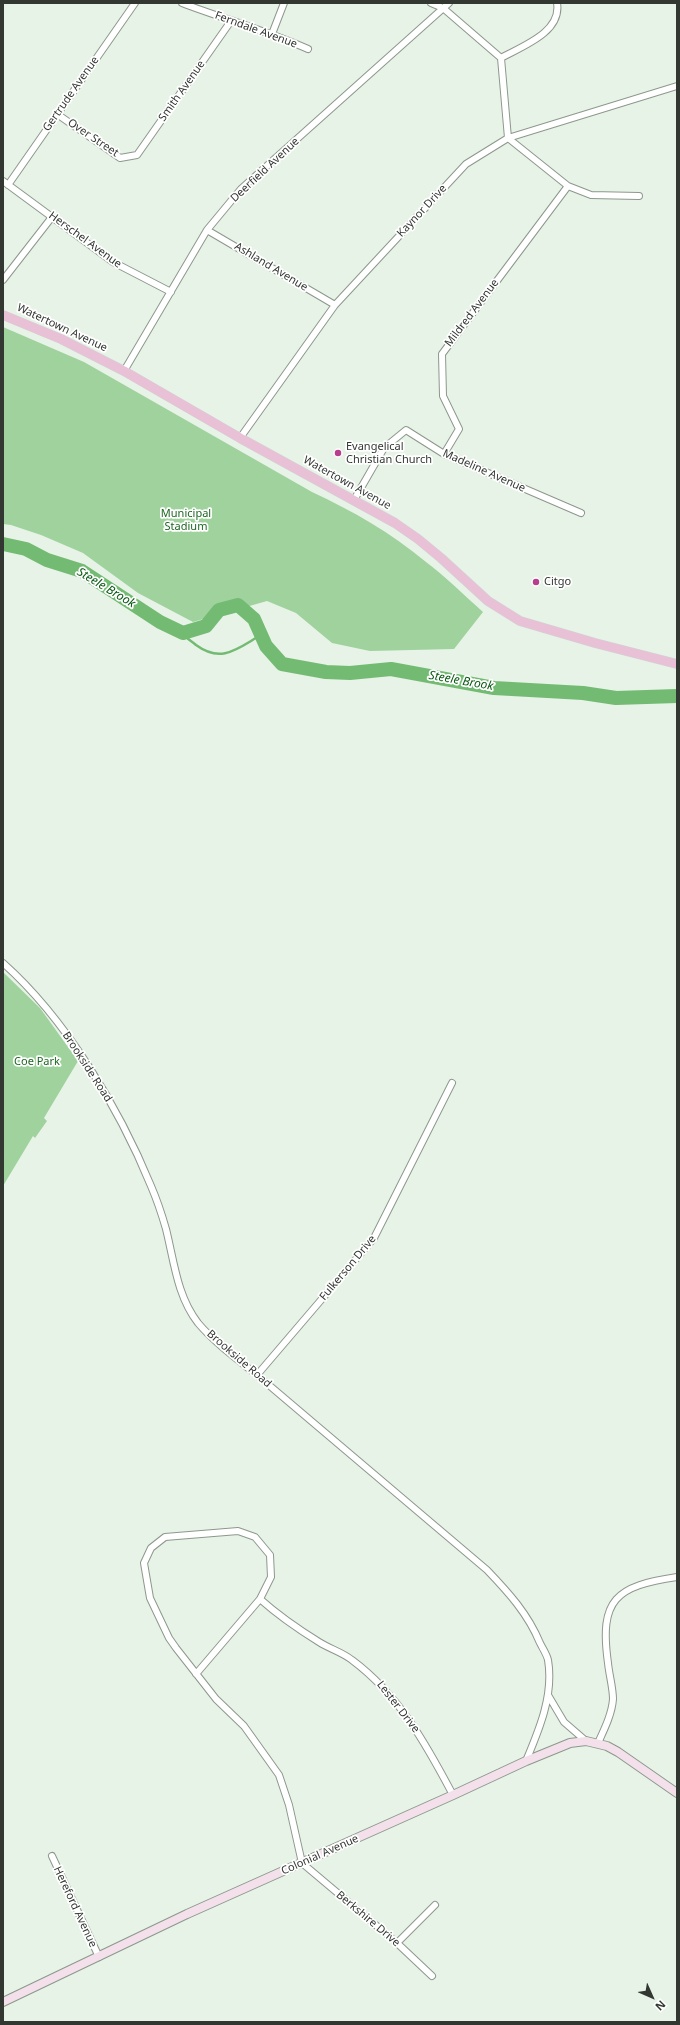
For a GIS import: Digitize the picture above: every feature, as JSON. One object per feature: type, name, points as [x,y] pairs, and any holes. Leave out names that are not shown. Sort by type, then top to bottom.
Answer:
[{"type":"main road","name":"Watertown Avenue","points":[[3,315],[61,340],[124,371],[240,438],[354,500],[418,539],[488,601],[520,621],[595,644],[677,664]]},
{"type":"street","name":"Gertrude Avenue","points":[[5,183],[57,114],[135,3]]},
{"type":"street","name":"Ferndale Avenue","points":[[182,3],[231,22],[272,34],[308,49]]},
{"type":"street","points":[[272,34],[284,3]]},
{"type":"street","points":[[431,3],[443,8],[502,58],[508,138],[568,186],[591,195],[639,196]]},
{"type":"street","name":"Deerfield Avenue","points":[[124,371],[207,230],[241,189],[449,3]]},
{"type":"street","points":[[502,58],[548,31],[559,12],[557,3]]},
{"type":"street","name":"Smith Avenue","points":[[130,157],[137,155],[231,22]]},
{"type":"street","name":"Kaynor Drive","points":[[240,438],[335,305],[466,164],[508,138],[676,88]]},
{"type":"street","name":"Over Street","points":[[57,114],[120,158],[130,157]]},
{"type":"street","name":"Herschel Avenue","points":[[5,183],[113,262],[171,292]]},
{"type":"street","name":"Mildred Avenue","points":[[444,454],[459,430],[443,396],[442,354],[568,186]]},
{"type":"street","points":[[3,280],[52,217]]},
{"type":"street","name":"Ashland Avenue","points":[[207,230],[335,305]]},
{"type":"street","name":"Madeline Avenue","points":[[354,500],[384,448],[406,430],[444,454],[581,514]]},
{"type":"street","name":"Brookside Road","points":[[3,963],[47,1008],[104,1093],[133,1144],[166,1228],[173,1261],[183,1295],[198,1322],[220,1346],[257,1375],[487,1570],[514,1598],[532,1625],[548,1660],[548,1695],[540,1728],[526,1761]]},
{"type":"street","name":"Fulkerson Drive","points":[[257,1375],[374,1238],[452,1083]]},
{"type":"street","points":[[196,1674],[260,1599],[271,1577],[270,1555],[255,1537],[238,1531],[165,1537],[151,1548],[144,1563],[150,1598],[169,1638],[196,1674],[216,1699],[244,1726],[279,1775],[289,1805],[302,1864]]},
{"type":"street","points":[[598,1743],[606,1726],[613,1700],[605,1643],[605,1626],[610,1609],[620,1595],[638,1585],[677,1577]]},
{"type":"street","name":"Lester Drive","points":[[260,1599],[285,1621],[321,1643],[350,1658],[380,1682],[405,1713],[426,1745],[453,1796]]},
{"type":"street","points":[[548,1695],[564,1722],[586,1741]]},
{"type":"street","name":"Colonial Avenue","points":[[3,2002],[187,1914],[453,1796],[526,1761],[570,1743],[586,1741],[598,1743],[618,1752],[677,1793]]},
{"type":"street","name":"Hereford Avenue","points":[[52,1856],[99,1957]]},
{"type":"street","name":"Berkshire Drive","points":[[302,1864],[397,1943],[432,1976]]},
{"type":"street","points":[[397,1943],[435,1905]]},
{"type":"green space","name":"Municipal Stadium","points":[[3,327],[84,362],[312,492],[371,523],[413,551],[483,612],[454,649],[370,651],[332,643],[296,613],[267,601],[193,622],[138,593],[83,553],[41,535],[11,525],[3,524]]},
{"type":"green space","name":"Coe Park","points":[[3,972],[40,1008],[78,1061],[44,1118],[47,1121],[35,1138],[33,1136],[3,1186]]},
{"type":"waterway","name":"Steele Brook","points":[[3,544],[26,549],[47,560],[82,571],[160,622],[183,633],[206,626],[219,610],[238,605],[254,619],[266,646],[282,664],[326,672],[350,673],[391,669],[494,688],[583,693],[616,698],[677,696]]},
{"type":"waterway","name":"Steele Brook","points":[[183,633],[205,651],[222,654],[237,649],[261,635]]},
{"type":"place","name":"Evangelical Christian Church","points":[[338,453]]},
{"type":"place","name":"Citgo","points":[[536,582]]}]
